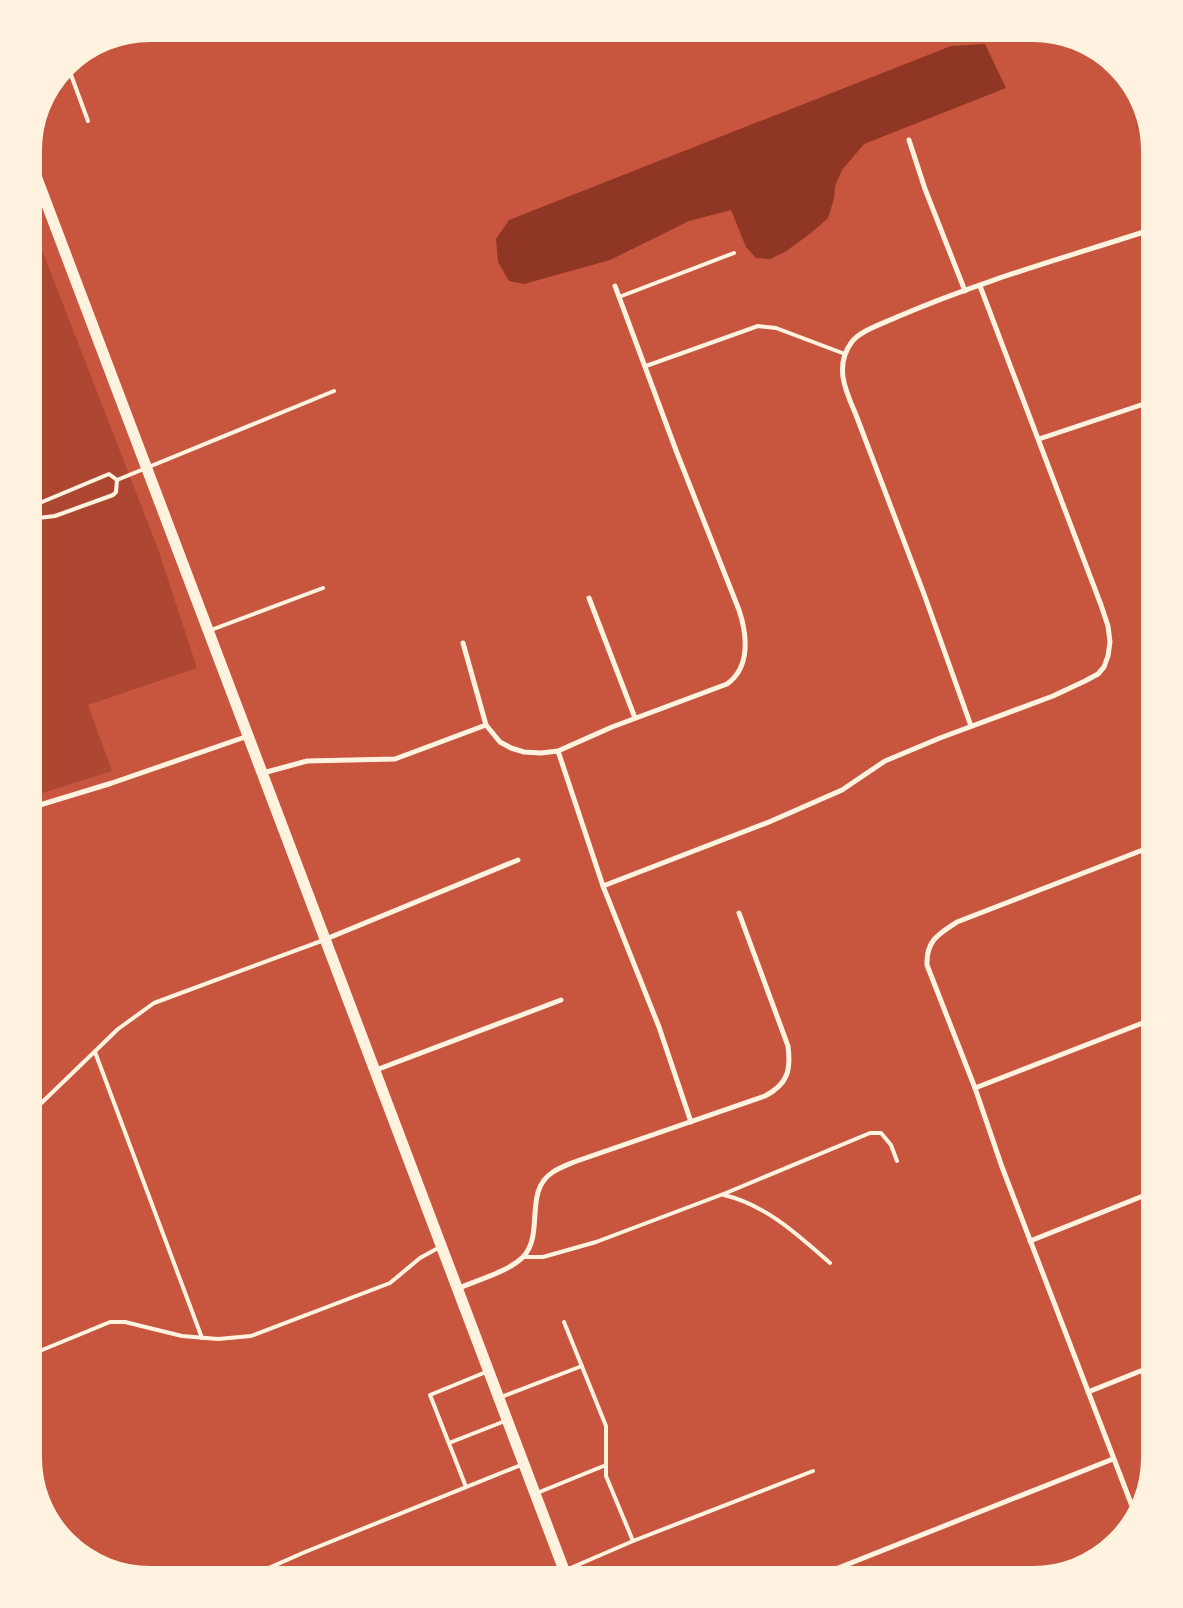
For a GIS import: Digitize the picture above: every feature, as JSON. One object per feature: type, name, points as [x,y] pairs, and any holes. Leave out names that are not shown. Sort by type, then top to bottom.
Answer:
[{"type":"main road","points":[[39,184],[563,1569]]},
{"type":"street","points":[[909,140],[925,189],[965,291]]},
{"type":"street","points":[[971,726],[856,415],[844,388],[843,362],[851,343],[857,337],[918,308],[1144,232]]},
{"type":"street","points":[[463,643],[486,725],[500,742],[511,748],[541,754],[558,751],[635,718],[728,684],[733,680],[743,662],[746,646],[745,628],[740,610],[677,454],[615,286]]},
{"type":"street","points":[[603,886],[769,822],[842,790],[885,761],[1061,692],[1098,674],[1104,667],[1110,642],[1108,626],[980,286]]},
{"type":"street","points":[[1039,439],[1144,404]]},
{"type":"street","points":[[589,598],[635,718]]},
{"type":"street","points":[[263,773],[308,761],[394,759],[486,725]]},
{"type":"street","points":[[39,805],[249,735]]},
{"type":"street","points":[[558,751],[603,886],[659,1027],[692,1122]]},
{"type":"street","points":[[1133,1508],[927,965],[926,954],[932,941],[939,933],[957,922],[1144,849]]},
{"type":"street","points":[[326,940],[518,860]]},
{"type":"street","points":[[457,1289],[510,1267],[523,1257],[529,1248],[533,1232],[538,1191],[546,1178],[553,1172],[574,1162],[765,1096],[777,1088],[787,1074],[790,1059],[788,1046],[739,913]]},
{"type":"street","points":[[375,1070],[562,1000]]},
{"type":"street","points":[[975,1088],[1144,1022]]},
{"type":"street","points":[[1030,1241],[1144,1196]]},
{"type":"street","points":[[1088,1392],[1144,1370]]},
{"type":"street","points":[[835,1569],[1113,1459]]},
{"type":"lane","points":[[70,72],[88,121]]},
{"type":"lane","points":[[620,297],[734,253]]},
{"type":"lane","points":[[646,366],[758,326],[776,328],[846,354]]},
{"type":"lane","points":[[118,480],[334,391]]},
{"type":"lane","points":[[39,503],[109,474],[118,480]]},
{"type":"lane","points":[[39,518],[55,516],[113,495],[116,492],[118,480]]},
{"type":"lane","points":[[209,631],[323,588]]},
{"type":"lane","points":[[39,1105],[118,1029],[154,1003],[326,940]]},
{"type":"lane","points":[[95,1052],[202,1338]]},
{"type":"lane","points":[[523,1257],[543,1257],[596,1242],[722,1195],[870,1133],[881,1133],[891,1145],[897,1161]]},
{"type":"lane","points":[[722,1195],[737,1198],[758,1207],[777,1219],[830,1263]]},
{"type":"lane","points":[[39,1351],[110,1322],[125,1322],[182,1336],[218,1340],[251,1336],[390,1283],[420,1258],[441,1246]]},
{"type":"lane","points":[[564,1322],[606,1426],[606,1476],[633,1541]]},
{"type":"lane","points":[[498,1398],[582,1366]]},
{"type":"lane","points":[[466,1487],[430,1395],[488,1371]]},
{"type":"lane","points":[[449,1443],[507,1420]]},
{"type":"lane","points":[[266,1569],[524,1464]]},
{"type":"lane","points":[[535,1494],[606,1465]]},
{"type":"lane","points":[[575,1569],[633,1541],[813,1471]]},
{"type":"shaded area","points":[[985,44],[1006,88],[864,144],[842,170],[835,186],[834,199],[828,218],[785,252],[770,259],[756,258],[746,247],[731,210],[689,221],[610,260],[524,284],[509,281],[498,262],[496,239],[509,220],[951,46]]},
{"type":"shaded area","points":[[1139,116],[1142,127],[1136,129]]},
{"type":"shaded area","points":[[39,242],[158,549],[197,668],[88,705],[112,771],[39,794]]}]
